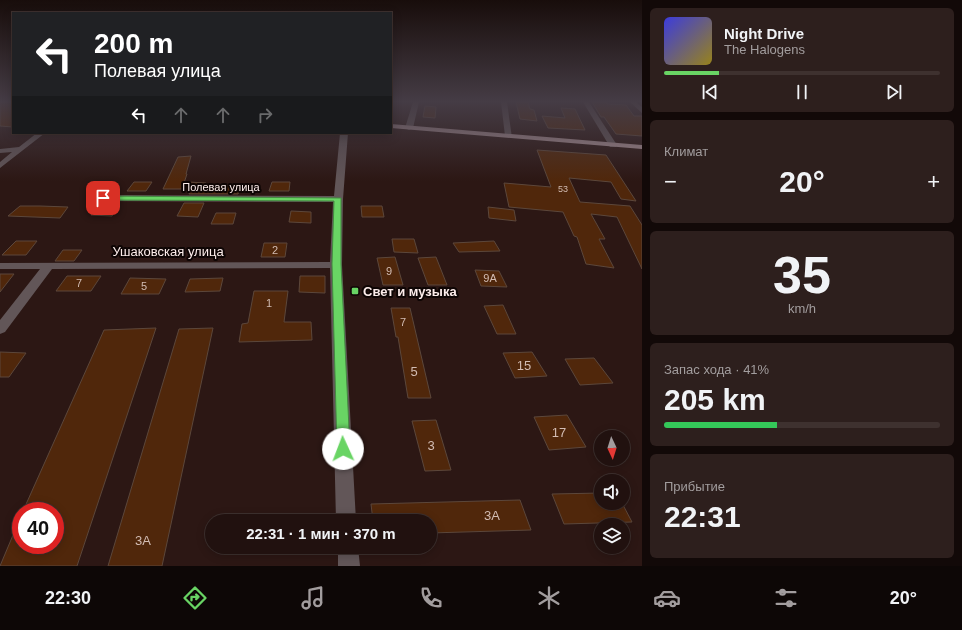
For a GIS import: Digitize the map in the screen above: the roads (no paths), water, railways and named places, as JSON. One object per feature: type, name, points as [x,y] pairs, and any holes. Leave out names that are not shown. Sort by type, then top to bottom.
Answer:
[{"type":"main road","points":[[415,128],[642,147]]},
{"type":"street","points":[[508,128],[509,136]]},
{"type":"street","points":[[603,128],[613,145]]},
{"type":"street","points":[[0,166],[40,134]]},
{"type":"street","points":[[344,134],[338,199],[336,264],[346,514]]},
{"type":"street","points":[[0,151],[22,149]]},
{"type":"street","name":"Полевая улица","points":[[103,198],[338,199]]},
{"type":"street","name":"Ушаковская улица","points":[[0,266],[336,264]]},
{"type":"street","points":[[0,328],[49,266]]},
{"type":"street","points":[[348,554],[348,566]]},
{"type":"place","name":"Свет и музыка","points":[[355,291]]}]
